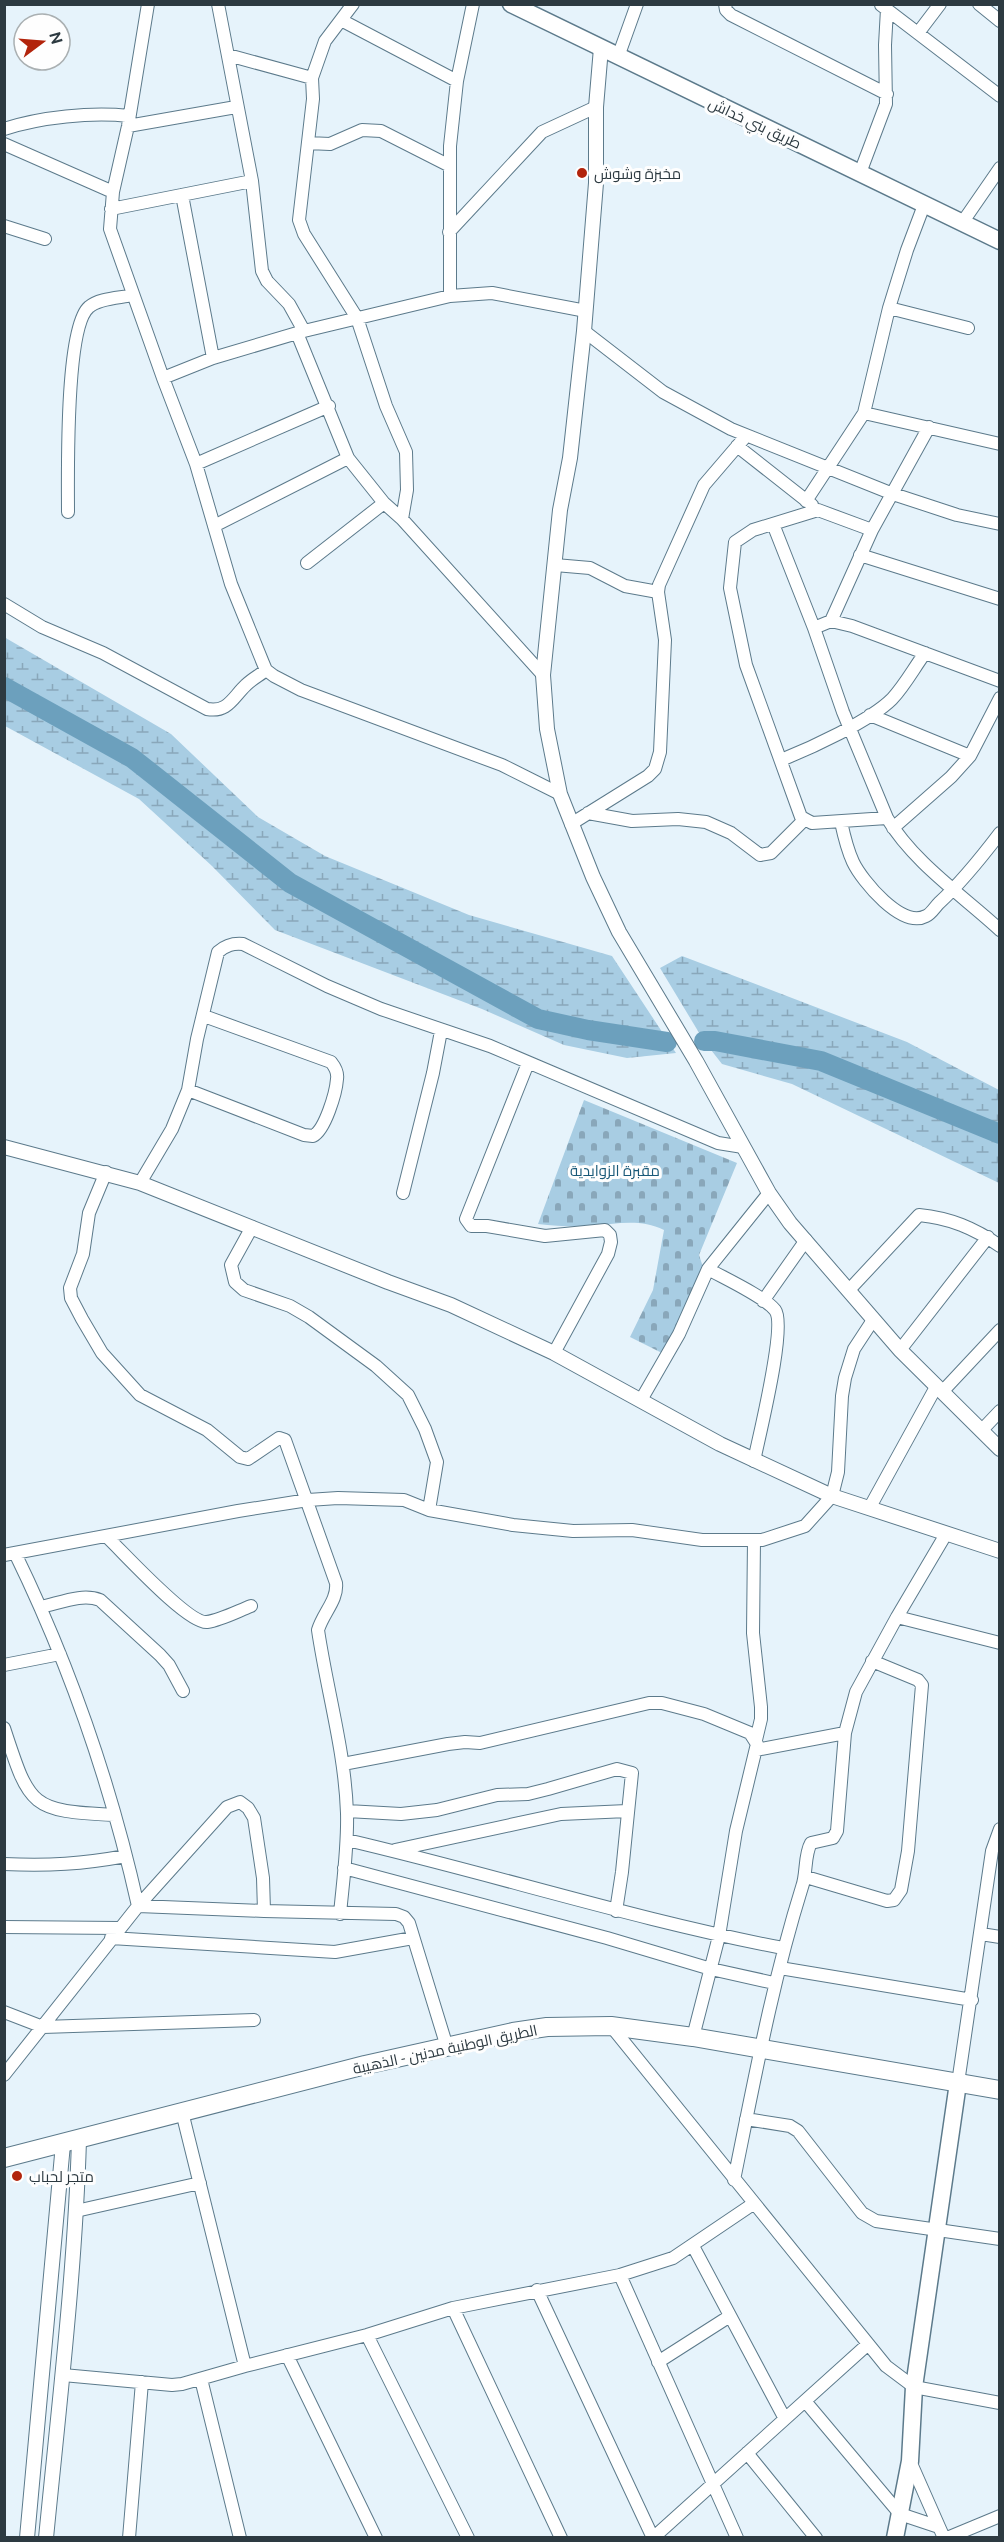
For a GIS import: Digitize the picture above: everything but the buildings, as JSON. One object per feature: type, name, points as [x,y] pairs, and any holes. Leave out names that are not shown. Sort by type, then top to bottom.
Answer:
[{"type":"main road","name":"طريق بني خداش","points":[[511,4],[999,241]]},
{"type":"main road","name":"الطريق الوطنية مدنين - الذهيبة","points":[[4,2158],[447,2047],[547,2027],[610,2026],[693,2037],[999,2090]]},
{"type":"main road","points":[[895,2538],[910,2461],[914,2387],[958,2083]]},
{"type":"street","points":[[148,4],[113,192],[110,229],[162,378],[196,464],[231,584],[266,670],[286,684],[502,765],[561,794]]},
{"type":"street","points":[[218,4],[252,181],[264,276],[289,304],[348,458],[384,503],[402,519],[543,675]]},
{"type":"street","points":[[353,4],[328,35],[320,50],[312,78],[313,99],[299,213],[300,227],[357,318],[386,406],[406,452],[407,490],[402,519]]},
{"type":"street","points":[[450,296],[448,165],[457,81],[473,4]]},
{"type":"street","points":[[618,57],[637,4]]},
{"type":"street","points":[[725,4],[726,10],[731,15],[887,94]]},
{"type":"street","points":[[918,33],[940,4]]},
{"type":"street","points":[[980,4],[999,21]]},
{"type":"street","points":[[860,173],[885,110],[887,94],[884,7]]},
{"type":"street","points":[[884,7],[998,91]]},
{"type":"street","points":[[341,20],[457,81]]},
{"type":"street","points":[[601,48],[596,107],[596,183],[586,311],[572,448],[560,510],[543,675],[547,729],[561,794],[571,824],[619,932],[696,1061],[769,1193],[873,1320],[999,1449]]},
{"type":"street","points":[[228,55],[312,78]]},
{"type":"street","points":[[4,129],[104,113],[128,121],[236,107]]},
{"type":"street","points":[[449,232],[542,132],[596,107]]},
{"type":"street","points":[[308,143],[330,144],[362,130],[381,130],[448,165]]},
{"type":"street","points":[[4,144],[113,192]]},
{"type":"street","points":[[962,223],[999,168]]},
{"type":"street","points":[[111,209],[252,181]]},
{"type":"street","points":[[182,195],[213,358]]},
{"type":"street","points":[[806,501],[864,413],[889,308],[924,205]]},
{"type":"street","points":[[4,226],[45,239]]},
{"type":"street","points":[[162,378],[213,358],[300,332],[450,296],[492,293],[586,311]]},
{"type":"street","points":[[68,512],[70,399],[75,339],[81,317],[91,305],[133,295]]},
{"type":"street","points":[[889,308],[968,328]]},
{"type":"street","points":[[584,331],[663,392],[746,436],[830,467],[893,494],[957,515],[999,524]]},
{"type":"street","points":[[196,464],[329,406]]},
{"type":"street","points":[[864,413],[999,444]]},
{"type":"street","points":[[831,621],[872,530],[929,427]]},
{"type":"street","points":[[571,824],[648,776],[655,769],[658,761],[665,640],[659,585],[704,485],[746,436]]},
{"type":"street","points":[[737,446],[819,510],[872,530]]},
{"type":"street","points":[[214,526],[348,458]]},
{"type":"street","points":[[307,563],[384,503]]},
{"type":"street","points":[[819,510],[753,530],[736,539],[730,588],[746,665],[781,760],[788,787],[804,820],[812,823],[890,823],[951,777],[970,756],[999,698]]},
{"type":"street","points":[[773,524],[814,628],[849,727],[890,823],[953,890],[999,930]]},
{"type":"street","points":[[860,555],[999,599]]},
{"type":"street","points":[[555,565],[590,568],[625,586],[658,592]]},
{"type":"street","points":[[4,604],[42,627],[103,653],[207,709],[213,710],[228,706],[246,685],[266,670]]},
{"type":"street","points":[[814,628],[831,621],[999,681]]},
{"type":"street","points":[[781,760],[823,742],[870,715],[896,694],[925,653]]},
{"type":"street","points":[[870,715],[970,756]]},
{"type":"street","points":[[588,813],[632,821],[678,819],[706,822],[731,833],[756,852],[764,855],[771,854],[804,820]]},
{"type":"street","points":[[841,822],[854,864],[865,882],[891,906],[906,916],[916,918],[926,916],[953,890],[998,837]]},
{"type":"street","points":[[140,1183],[172,1129],[188,1090],[218,952],[224,947],[238,943],[327,986],[441,1031],[490,1046],[717,1143],[742,1147]]},
{"type":"street","points":[[188,1090],[304,1135],[313,1136],[323,1127],[337,1079],[331,1062],[204,1016]]},
{"type":"street","points":[[403,1193],[434,1073],[441,1031]]},
{"type":"street","points":[[528,1063],[466,1219],[471,1226],[486,1226],[545,1236],[604,1230],[609,1235],[611,1242],[608,1254],[554,1353]]},
{"type":"street","points":[[4,1147],[106,1172],[140,1183],[451,1305],[554,1353],[754,1461],[832,1496],[999,1551]]},
{"type":"street","points":[[106,1172],[89,1213],[83,1254],[70,1288],[71,1298],[82,1319],[102,1353],[145,1399],[207,1430],[243,1459],[253,1456],[282,1438],[287,1443],[336,1583],[337,1592],[318,1630],[343,1764],[347,1811],[347,1840],[340,1914]]},
{"type":"street","points":[[641,1400],[679,1334],[708,1269],[769,1193]]},
{"type":"street","points":[[849,1290],[919,1215],[943,1217],[958,1222],[988,1237],[999,1246]]},
{"type":"street","points":[[252,1227],[231,1265],[235,1282],[244,1290],[290,1306],[309,1317],[376,1366],[408,1395],[425,1429],[437,1462],[429,1510]]},
{"type":"street","points":[[900,1350],[988,1237]]},
{"type":"street","points":[[763,1301],[806,1240]]},
{"type":"street","points":[[708,1269],[763,1301],[777,1313],[779,1329],[754,1461]]},
{"type":"street","points":[[138,1906],[115,1815],[60,1654],[41,1607],[10,1554],[238,1511],[308,1500],[338,1498],[404,1500],[429,1510],[513,1525],[565,1530],[632,1530],[702,1540],[754,1540],[805,1526],[832,1496],[838,1472],[845,1378],[854,1349],[873,1320]]},
{"type":"street","points":[[870,1507],[939,1390],[999,1330]]},
{"type":"street","points":[[981,1431],[999,1410]]},
{"type":"street","points":[[734,2181],[774,1983],[806,1877],[808,1848],[811,1843],[833,1838],[837,1832],[845,1733],[856,1692],[946,1534]]},
{"type":"street","points":[[107,1537],[178,1606],[198,1621],[207,1622],[252,1606]]},
{"type":"street","points":[[693,2037],[719,1936],[736,1831],[756,1745],[761,1707],[753,1633],[754,1540]]},
{"type":"street","points":[[41,1607],[82,1598],[92,1597],[100,1600],[160,1655],[169,1665],[183,1691]]},
{"type":"street","points":[[897,1617],[999,1643]]},
{"type":"street","points":[[4,1665],[60,1654]]},
{"type":"street","points":[[806,1877],[887,1901],[894,1900],[901,1890],[908,1851],[923,1692],[918,1680],[872,1661]]},
{"type":"street","points":[[343,1764],[448,1744],[493,1741],[649,1703],[662,1703],[704,1714],[750,1733],[756,1745]]},
{"type":"street","points":[[4,1728],[20,1778],[40,1803],[64,1813],[115,1815]]},
{"type":"street","points":[[756,1745],[845,1733]]},
{"type":"street","points":[[347,1811],[401,1814],[436,1810],[497,1795],[538,1791],[617,1769],[632,1773],[616,1911]]},
{"type":"street","points":[[4,2075],[138,1906],[227,1807],[240,1802],[248,1808],[254,1818],[263,1878],[264,1911]]},
{"type":"street","points":[[393,1850],[561,1814],[627,1811]]},
{"type":"street","points":[[958,2083],[972,2000],[992,1851],[999,1829]]},
{"type":"street","points":[[347,1840],[393,1850],[616,1911],[719,1936],[783,1948]]},
{"type":"street","points":[[4,1864],[59,1866],[126,1856]]},
{"type":"street","points":[[344,1868],[596,1935],[711,1969],[774,1983]]},
{"type":"street","points":[[138,1906],[396,1914],[404,1917],[409,1923],[447,2047]]},
{"type":"street","points":[[4,1927],[120,1928]]},
{"type":"street","points":[[981,1934],[999,1937]]},
{"type":"street","points":[[111,1938],[335,1952],[413,1938]]},
{"type":"street","points":[[780,1968],[972,2000]]},
{"type":"street","points":[[4,2012],[43,2027],[254,2020]]},
{"type":"street","points":[[610,2026],[886,2366],[914,2387],[999,2403]]},
{"type":"street","points":[[182,2112],[245,2366]]},
{"type":"street","points":[[746,2119],[790,2126],[798,2131],[869,2218],[876,2221],[999,2239]]},
{"type":"street","points":[[46,2538],[63,2375],[76,2211],[71,2142]]},
{"type":"street","points":[[27,2538],[71,2142]]},
{"type":"street","points":[[76,2211],[200,2183]]},
{"type":"street","points":[[63,2375],[172,2385],[201,2379],[367,2335],[453,2307],[620,2275],[674,2258],[753,2204]]},
{"type":"street","points":[[693,2246],[785,2419]]},
{"type":"street","points":[[620,2275],[737,2538]]},
{"type":"street","points":[[537,2290],[653,2538],[867,2345]]},
{"type":"street","points":[[453,2307],[561,2538]]},
{"type":"street","points":[[658,2362],[730,2316]]},
{"type":"street","points":[[367,2335],[468,2538]]},
{"type":"street","points":[[287,2355],[376,2538]]},
{"type":"street","points":[[201,2379],[240,2538]]},
{"type":"street","points":[[129,2538],[142,2382]]},
{"type":"street","points":[[805,2402],[900,2514],[943,2534],[999,2516]]},
{"type":"street","points":[[747,2453],[816,2538]]},
{"type":"street","points":[[910,2461],[943,2534]]},
{"type":"green space","points":[[4,637],[171,734],[258,817],[325,856],[469,915],[612,956],[676,1053],[627,1058],[564,1045],[482,1009],[275,930],[212,866],[139,799],[5,726]]},
{"type":"green space","points":[[682,956],[907,1042],[999,1090],[999,1183],[792,1084],[722,1064],[704,1041],[660,968]]},
{"type":"green space","name":"مقبرة الزوايدية","points":[[584,1100],[737,1163],[699,1255],[704,1270],[684,1320],[662,1353],[630,1337],[653,1290],[664,1230],[637,1223],[590,1226],[538,1224]]},
{"type":"waterway","points":[[4,687],[132,758],[290,883],[538,1019],[588,1030],[667,1042]]},
{"type":"waterway","points":[[704,1041],[715,1041],[821,1061],[1000,1134]]},
{"type":"place","name":"مخبزة وشوش","points":[[582,173]]},
{"type":"place","name":"متجر لحباب","points":[[17,2176]]}]
